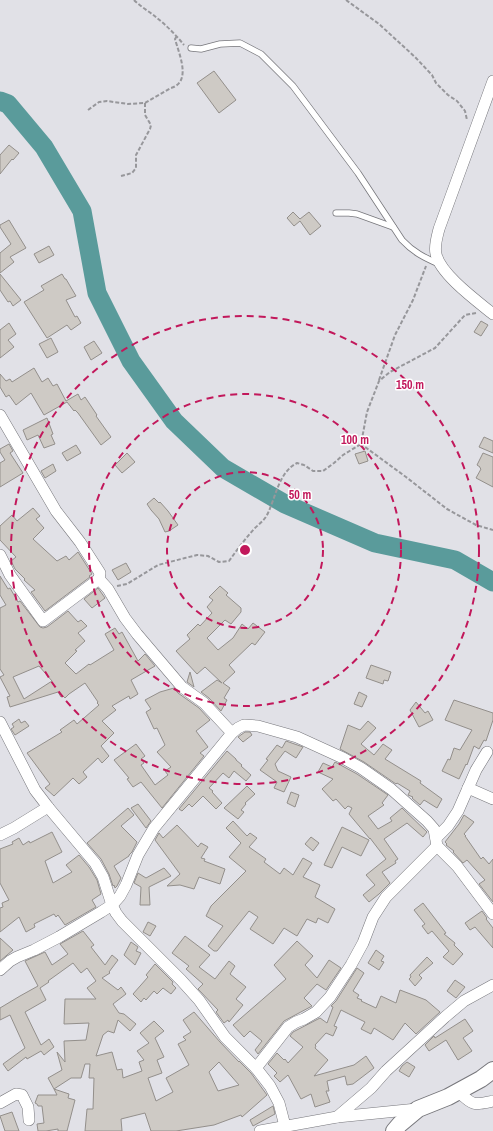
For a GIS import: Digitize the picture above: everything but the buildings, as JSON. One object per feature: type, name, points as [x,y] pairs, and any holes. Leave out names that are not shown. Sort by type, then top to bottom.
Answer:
[{"type":"street","points":[[491,313],[436,263],[435,244],[439,229],[493,81]]},
{"type":"street","points":[[0,415],[56,511],[80,542],[100,573],[99,579],[43,621],[10,575],[0,555]]},
{"type":"street","points":[[99,579],[108,589],[125,618],[137,634],[182,687],[204,703],[232,733]]},
{"type":"street","points":[[0,724],[35,790],[95,863],[103,878],[112,905],[122,922],[181,980],[199,1000],[225,1037],[256,1068],[270,1086],[280,1103],[285,1126]]},
{"type":"street","points":[[0,970],[10,961],[59,937],[112,905],[120,896],[126,885],[138,855],[154,828],[232,733],[244,725],[258,726],[297,737],[343,758],[361,768],[391,789],[410,805],[434,829],[436,842],[457,866],[493,914]]},
{"type":"street","points":[[256,1068],[288,1027],[316,1012],[330,997],[351,965],[373,917],[386,897],[436,842],[458,811],[476,770],[487,752]]},
{"type":"street","points":[[468,788],[493,799]]},
{"type":"street","points":[[0,834],[14,828],[48,807]]},
{"type":"street","points":[[337,1117],[371,1088],[386,1071],[445,1017],[464,1001],[493,985]]},
{"type":"street","points":[[260,1131],[337,1117],[418,1109],[459,1092],[493,1070]]},
{"type":"street","points":[[459,1092],[472,1104],[493,1101]]},
{"type":"street","points":[[0,1103],[16,1094],[22,1096],[28,1107],[28,1120]]},
{"type":"street","points":[[394,1131],[418,1109]]},
{"type":"lane","points":[[190,48],[201,49],[220,44],[240,43],[261,54],[293,86],[358,173],[402,240],[418,254],[436,263]]},
{"type":"lane","points":[[336,213],[357,214],[393,227]]},
{"type":"path","points":[[134,0],[141,7],[156,17],[177,36],[185,46],[190,48]]},
{"type":"path","points":[[346,0],[379,24],[415,57],[432,75],[436,83],[448,95],[457,101],[465,112],[467,121],[476,127]]},
{"type":"path","points":[[88,110],[99,102],[107,101],[128,104],[145,104],[176,87],[181,81],[183,73],[181,59],[175,39],[177,36]]},
{"type":"path","points":[[121,176],[132,173],[136,168],[136,155],[150,129],[151,125],[145,115],[145,104]]},
{"type":"path","points":[[108,589],[127,584],[158,565],[197,555],[208,556],[219,562],[229,561],[239,546],[265,519],[275,493],[290,466],[297,463],[304,465],[313,471],[323,471],[343,455],[361,444],[367,412],[399,325],[413,300],[426,266],[436,263]]},
{"type":"path","points":[[379,381],[390,372],[435,348],[465,315],[491,313]]},
{"type":"path","points":[[361,444],[447,509],[476,525],[493,530]]},
{"type":"waterway","points":[[0,101],[8,104],[44,147],[82,211],[97,293],[131,361],[174,421],[223,468],[285,504],[375,543],[455,560],[493,582]]}]
